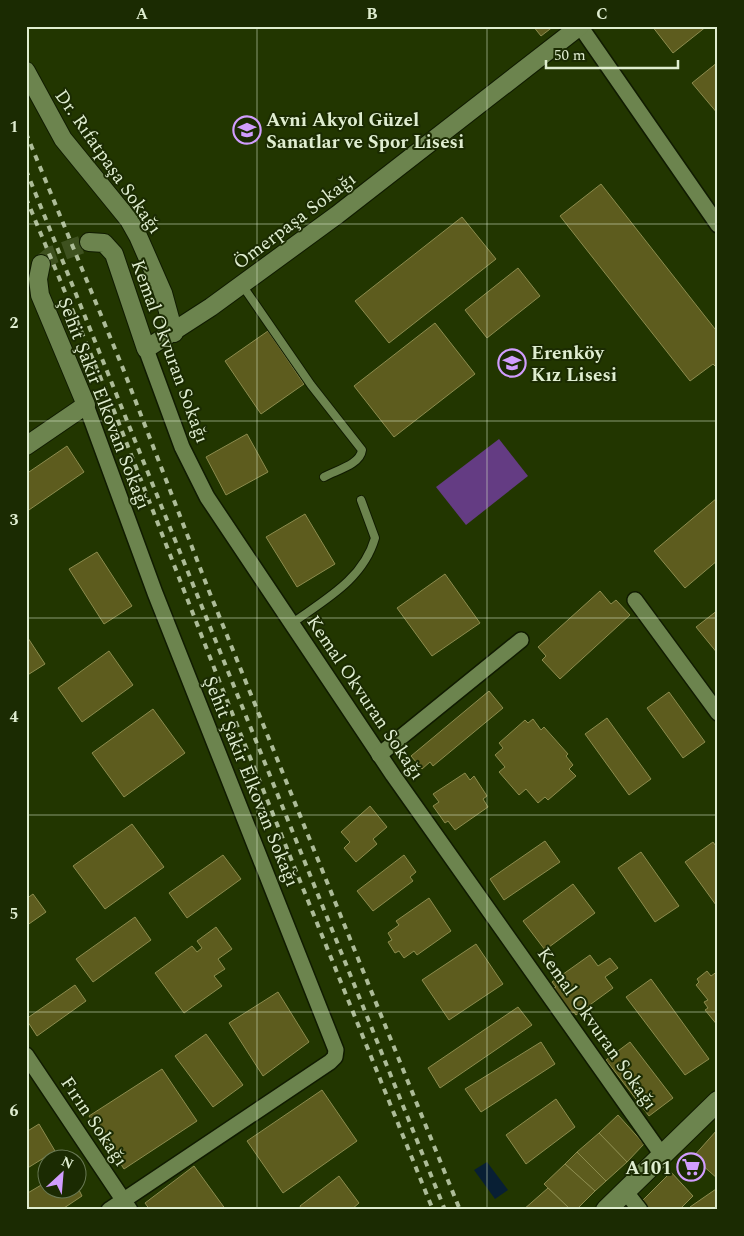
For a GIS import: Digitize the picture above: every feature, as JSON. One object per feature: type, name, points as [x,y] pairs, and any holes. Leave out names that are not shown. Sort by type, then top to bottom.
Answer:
[{"type":"main road","points":[[606,1210],[718,1101]]},
{"type":"street","points":[[580,26],[718,225]]},
{"type":"street","name":"Ömerpaşa Sokağı","points":[[146,349],[174,333],[242,285],[435,140],[580,26]]},
{"type":"street","name":"Dr. Rıfatpaşa Sokağı","points":[[26,71],[63,139],[128,220],[138,236],[163,294],[174,333]]},
{"type":"street","name":"Kemal Okvuran Sokağı","points":[[89,242],[104,243],[114,254],[146,349],[195,476],[379,755],[662,1155]]},
{"type":"street","name":"Şehit Şakir Elkovan Sokağı","points":[[37,269],[42,301],[86,406],[158,601],[336,1050],[335,1057],[330,1062],[127,1205],[109,1210]]},
{"type":"street","points":[[26,446],[86,406]]},
{"type":"street","points":[[635,600],[718,712]]},
{"type":"street","points":[[379,755],[521,640]]},
{"type":"street","name":"Fırın Sokağı","points":[[26,1056],[127,1205]]},
{"type":"street","points":[[625,1191],[640,1210]]},
{"type":"lane","points":[[242,285],[311,385],[362,450],[359,458],[354,462],[324,477]]},
{"type":"lane","points":[[291,624],[341,588],[356,575],[364,564],[375,538],[361,500]]},
{"type":"shaded area","points":[[499,439],[528,476],[466,525],[436,487]]},
{"type":"water","points":[[487,1162],[508,1190],[495,1199],[474,1170]]},
{"type":"building","points":[[533,26],[554,26],[541,36]]},
{"type":"building","points":[[652,26],[707,26],[673,53]]},
{"type":"building","points":[[718,62],[718,114],[692,83]]},
{"type":"building","points":[[601,184],[715,329],[718,327],[718,369],[713,364],[690,381],[560,216]]},
{"type":"building","points":[[462,217],[496,259],[389,343],[355,301]]},
{"type":"building","points":[[518,268],[540,296],[487,338],[465,310]]},
{"type":"building","points":[[435,323],[475,374],[394,437],[354,386]]},
{"type":"building","points":[[268,331],[304,384],[261,414],[225,361]]},
{"type":"building","points":[[247,434],[268,472],[226,495],[206,457]]},
{"type":"building","points":[[67,446],[84,472],[26,512],[26,474]]},
{"type":"building","points":[[717,498],[718,560],[685,588],[654,551]]},
{"type":"building","points":[[305,514],[335,564],[297,587],[266,537]]},
{"type":"building","points":[[97,552],[132,606],[104,624],[69,569]]},
{"type":"building","points":[[445,574],[480,623],[432,656],[397,608]]},
{"type":"building","points":[[600,591],[611,604],[616,600],[630,615],[560,679],[542,660],[546,656],[538,647]]},
{"type":"building","points":[[718,610],[718,654],[696,627]]},
{"type":"building","points":[[26,635],[45,664],[26,676]]},
{"type":"building","points":[[109,651],[133,685],[82,722],[58,688]]},
{"type":"building","points":[[489,691],[503,708],[433,766],[430,762],[422,769],[411,756]]},
{"type":"building","points":[[669,692],[705,742],[683,758],[647,708]]},
{"type":"building","points":[[153,709],[185,753],[124,797],[92,753]]},
{"type":"building","points":[[607,718],[651,779],[629,795],[585,734]]},
{"type":"building","points":[[533,719],[541,730],[544,727],[568,754],[566,756],[573,765],[569,769],[576,776],[548,800],[545,797],[538,803],[526,789],[519,795],[499,772],[505,767],[495,755],[503,748],[499,743],[525,720],[528,723]]},
{"type":"building","points":[[465,773],[470,780],[474,776],[487,796],[483,799],[488,807],[455,830],[448,821],[445,823],[433,806],[439,802],[433,794]]},
{"type":"building","points":[[370,806],[387,827],[373,839],[377,844],[356,862],[344,848],[350,842],[341,832]]},
{"type":"building","points":[[132,824],[164,867],[105,909],[73,866]]},
{"type":"building","points":[[545,841],[560,862],[504,900],[490,879]]},
{"type":"building","points":[[713,842],[718,849],[718,904],[716,905],[685,862]]},
{"type":"building","points":[[641,852],[679,906],[655,922],[618,868]]},
{"type":"building","points":[[223,855],[241,879],[187,918],[169,893]]},
{"type":"building","points":[[404,855],[416,872],[410,877],[413,881],[373,911],[357,891]]},
{"type":"building","points":[[573,884],[595,913],[545,950],[523,921]]},
{"type":"building","points":[[33,894],[46,912],[26,926],[26,899]]},
{"type":"building","points":[[429,898],[451,931],[417,955],[414,951],[404,958],[399,951],[395,953],[388,942],[392,940],[388,933],[399,925],[396,921]]},
{"type":"building","points":[[135,917],[151,940],[93,982],[76,959]]},
{"type":"building","points":[[216,927],[232,949],[218,959],[225,969],[214,976],[222,986],[184,1013],[155,973],[192,946],[197,952],[202,948],[197,941]]},
{"type":"building","points":[[476,944],[503,984],[449,1020],[422,980]]},
{"type":"building","points":[[590,955],[598,966],[610,958],[618,968],[605,977],[613,988],[576,1015],[574,1012],[570,1015],[551,989],[556,987],[552,982]]},
{"type":"building","points":[[707,971],[711,976],[718,971],[718,1026],[705,1010],[708,1008],[704,1002],[708,1000],[696,985],[699,982],[697,979]]},
{"type":"building","points":[[651,979],[709,1059],[685,1075],[626,997]]},
{"type":"building","points":[[75,985],[86,1001],[37,1036],[26,1019]]},
{"type":"building","points":[[278,992],[309,1042],[263,1076],[229,1023]]},
{"type":"building","points":[[518,1007],[532,1025],[440,1088],[428,1068]]},
{"type":"building","points":[[206,1034],[243,1085],[213,1107],[175,1056]]},
{"type":"building","points":[[541,1042],[555,1064],[481,1112],[465,1089]]},
{"type":"building","points":[[630,1042],[673,1098],[649,1116],[606,1060]]},
{"type":"building","points":[[162,1069],[197,1121],[124,1169],[89,1116]]},
{"type":"building","points":[[322,1090],[357,1141],[283,1193],[247,1141]]},
{"type":"building","points":[[556,1099],[575,1127],[526,1164],[506,1135]]},
{"type":"building","points":[[618,1115],[644,1144],[627,1162],[599,1133]]},
{"type":"building","points":[[39,1124],[53,1148],[38,1148],[38,1162],[26,1169],[26,1132]]},
{"type":"building","points":[[718,1131],[718,1179],[693,1157]]},
{"type":"building","points":[[599,1133],[627,1162],[606,1181],[577,1152]]},
{"type":"building","points":[[577,1152],[606,1181],[595,1191],[565,1164]]},
{"type":"building","points":[[565,1164],[595,1191],[576,1210],[571,1210],[544,1184]]},
{"type":"building","points":[[194,1166],[226,1210],[150,1210],[145,1203]]},
{"type":"building","points":[[671,1172],[693,1196],[679,1210],[642,1210],[638,1205]]},
{"type":"building","points":[[339,1176],[359,1203],[351,1210],[302,1210],[300,1206]]},
{"type":"building","points":[[38,1187],[38,1198],[79,1198],[61,1210],[26,1210],[26,1194]]},
{"type":"building","points":[[548,1188],[571,1210],[523,1210]]},
{"type":"building","points":[[716,1189],[718,1210],[692,1210],[690,1207]]},
{"type":"tunnel","points":[[41,264],[52,255],[89,242]]},
{"type":"railway","points":[[26,133],[122,366],[209,591],[460,1210]]},
{"type":"railway","points":[[26,170],[445,1210]]},
{"type":"railway","points":[[26,198],[111,403],[220,683],[433,1210]]},
{"type":"place","name":"Avni Akyol Güzel Sanatlar ve Spor Lisesi","points":[[247,130]]},
{"type":"place","name":"Erenköy Kız Lisesi","points":[[512,363]]},
{"type":"place","name":"A101","points":[[691,1167]]}]
